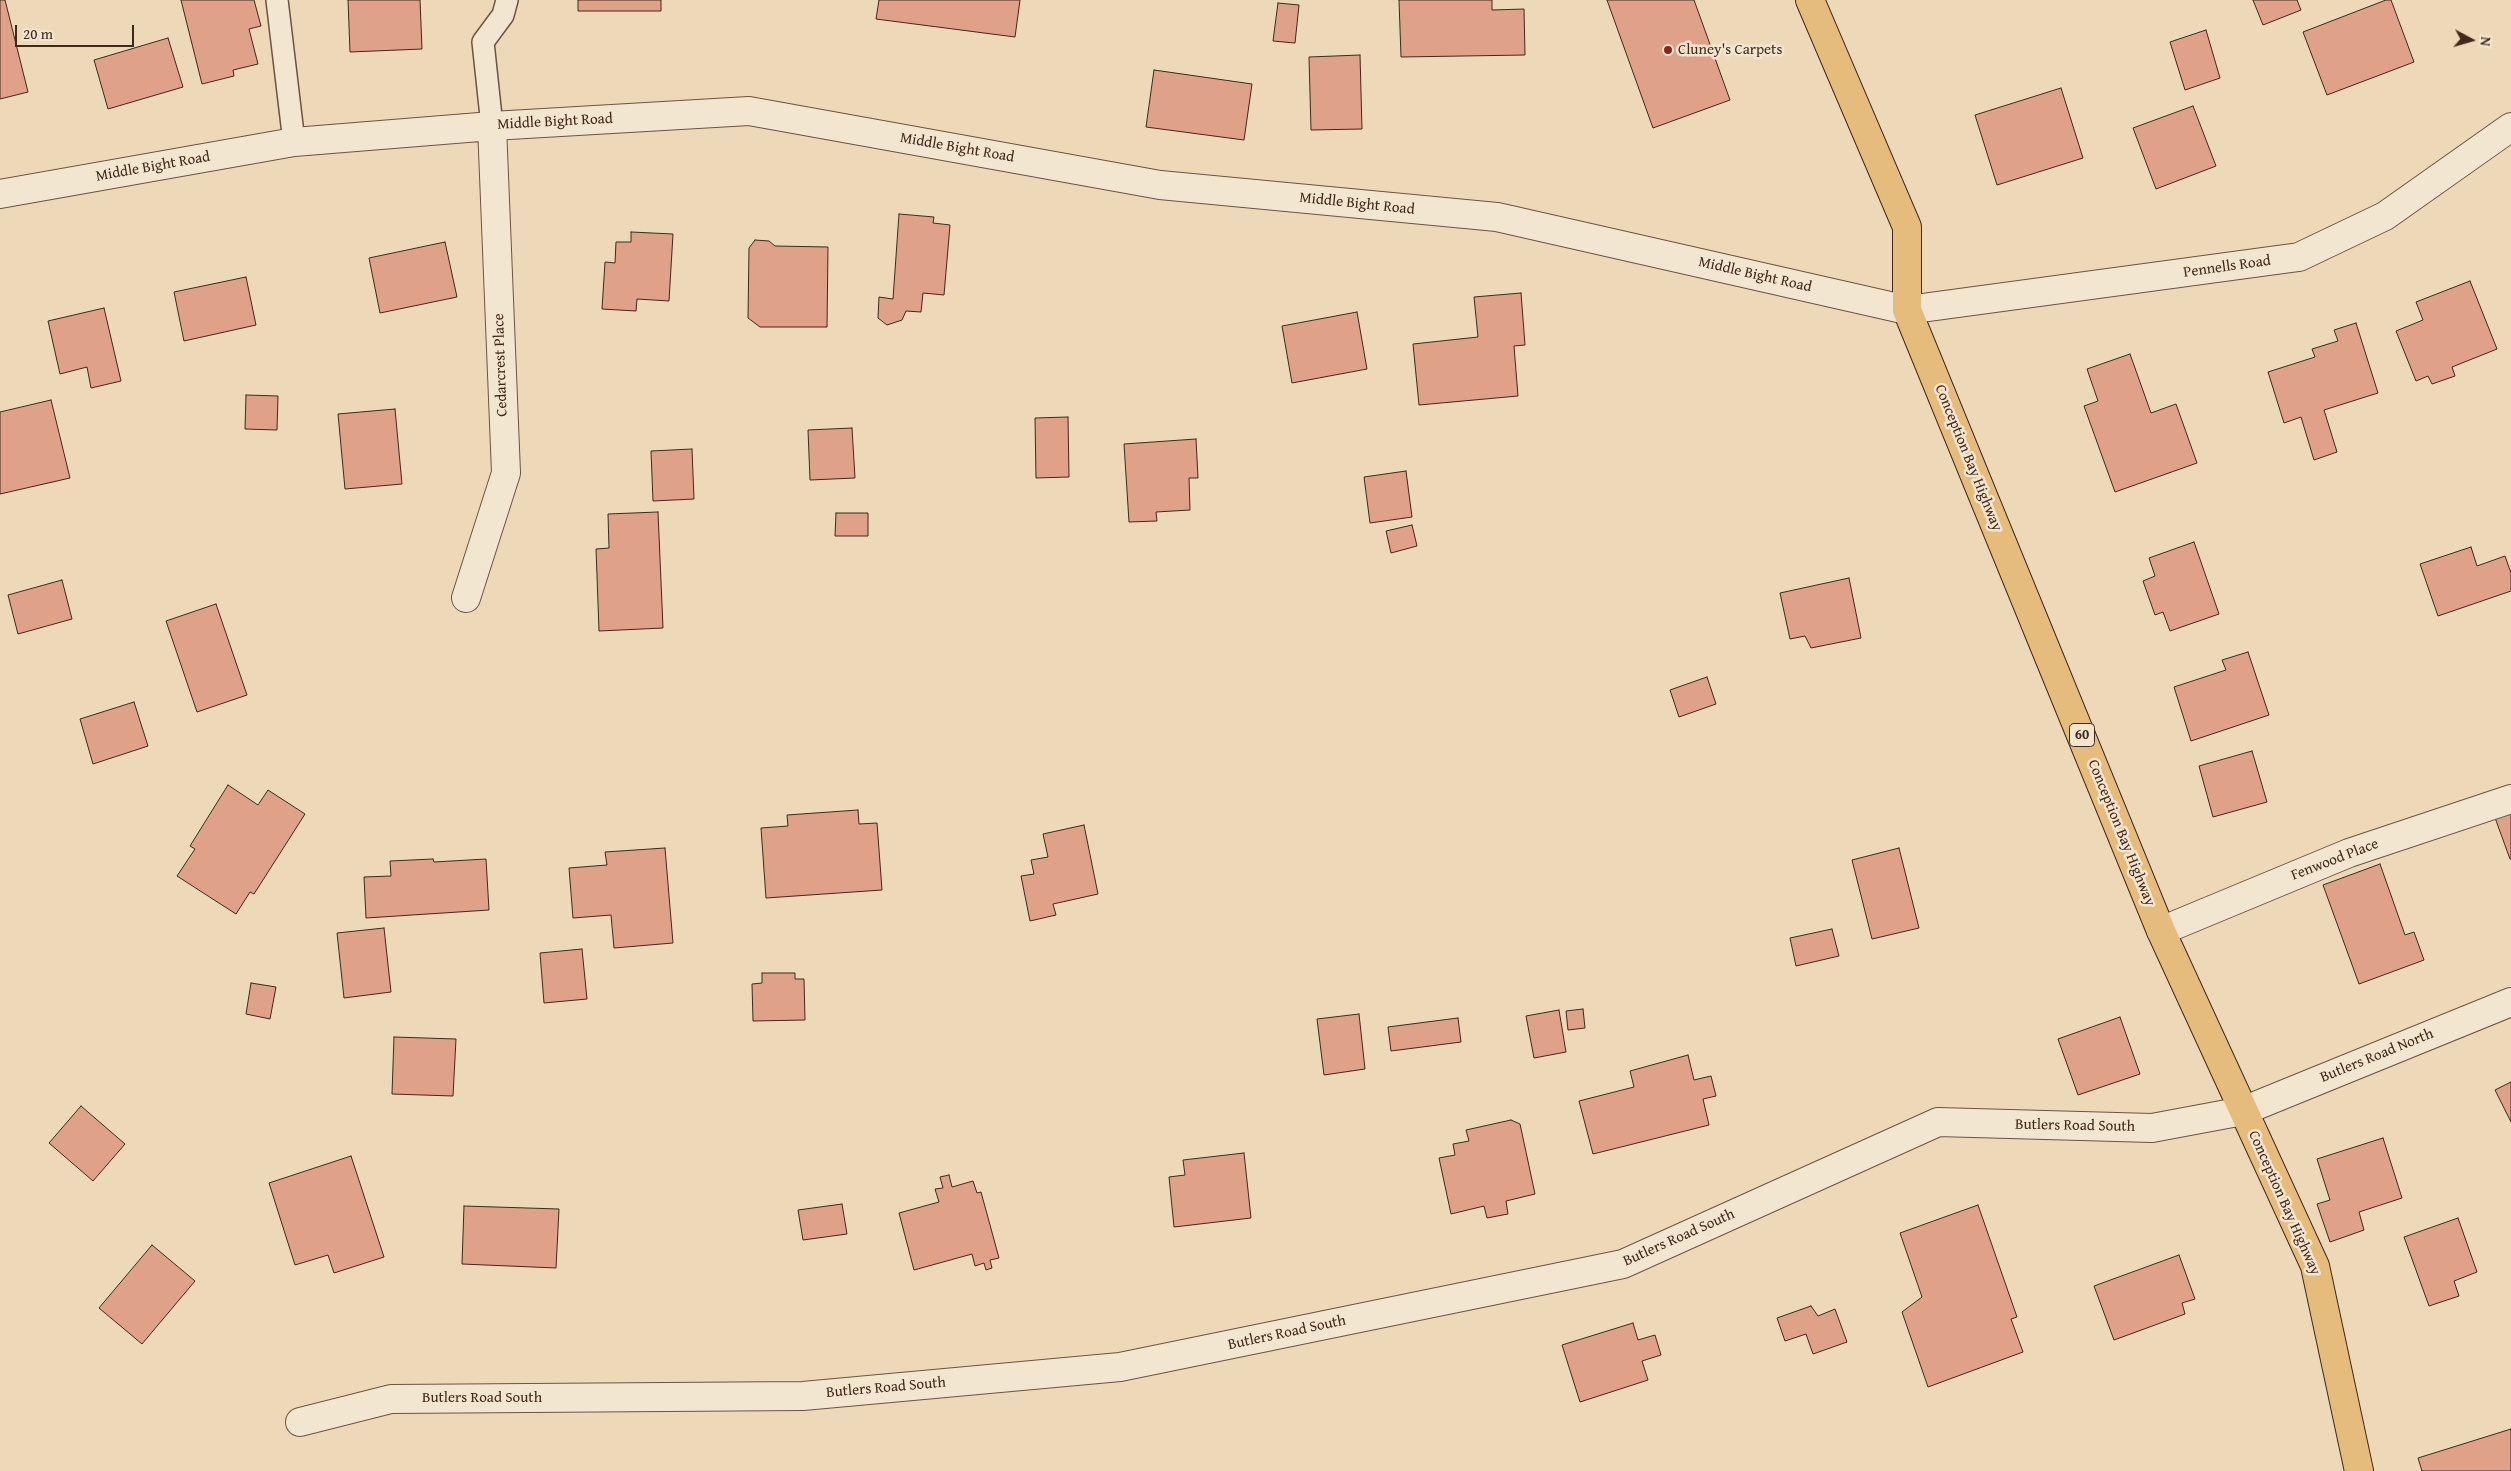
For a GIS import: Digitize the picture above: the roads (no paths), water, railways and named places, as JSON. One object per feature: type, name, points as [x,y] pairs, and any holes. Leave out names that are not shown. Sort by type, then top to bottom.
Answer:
[{"type":"main road","name":"Conception Bay Highway","points":[[1810,0],[1907,227],[1907,310],[2161,930],[2315,1266],[2359,1471]]},
{"type":"street","name":"Middle Bight Road","points":[[0,194],[294,142],[492,126],[749,111],[1160,185],[1497,217],[1907,310]]},
{"type":"street","name":"Cedarcrest Place","points":[[466,598],[506,473],[492,126]]},
{"type":"street","name":"Pennells Road","points":[[1907,310],[2299,257],[2385,216],[2511,127]]},
{"type":"street","name":"Fenwood Place","points":[[2161,930],[2349,853],[2511,799]]},
{"type":"street","name":"Butlers Road North","points":[[2243,1110],[2511,1002]]},
{"type":"street","name":"Butlers Road South","points":[[300,1422],[391,1399],[802,1396],[1120,1367],[1623,1264],[1938,1122],[2152,1128],[2243,1110]]},
{"type":"lane","points":[[277,0],[294,142]]},
{"type":"lane","points":[[492,126],[483,42],[503,15],[507,0]]},
{"type":"place","name":"Cluney's Carpets","points":[[1668,50]]}]
